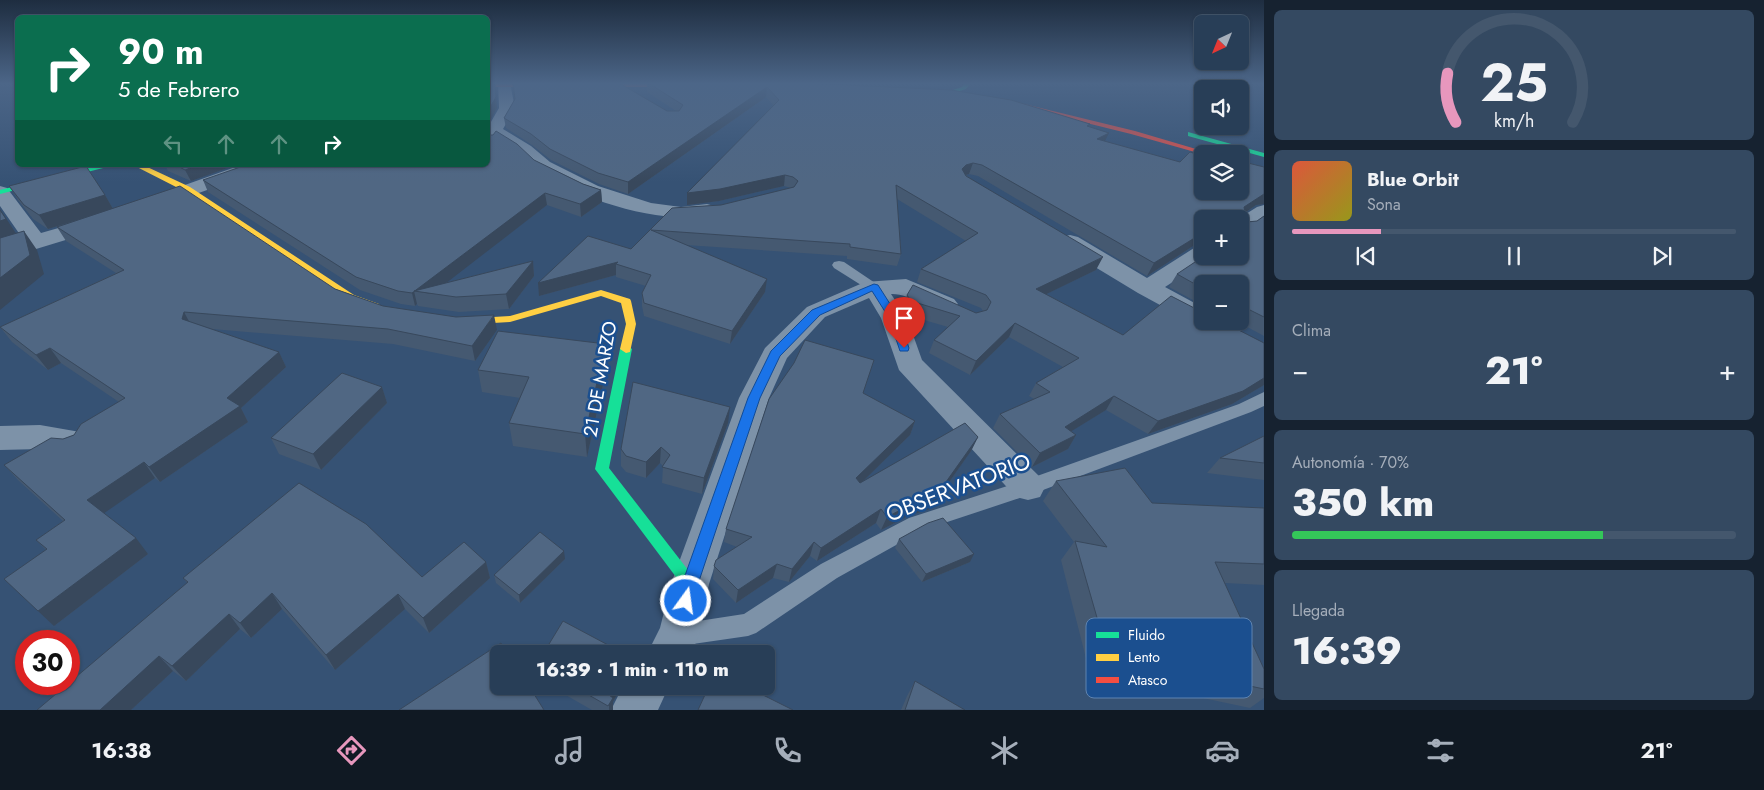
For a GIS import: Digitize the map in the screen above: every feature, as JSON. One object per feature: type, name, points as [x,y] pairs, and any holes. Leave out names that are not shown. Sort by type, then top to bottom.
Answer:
[{"type":"street","points":[[502,116],[491,136],[524,150],[543,166],[591,190],[648,209],[681,213],[729,207]]},
{"type":"street","points":[[1069,116],[1194,150]]},
{"type":"street","points":[[1183,132],[1264,155]]},
{"type":"street","points":[[36,242],[0,192],[103,167]]},
{"type":"street","points":[[141,167],[187,189],[350,297],[388,310]]},
{"type":"street","points":[[146,205],[252,167]]},
{"type":"street","points":[[1249,221],[1264,211]]},
{"type":"street","points":[[0,253],[111,218]]},
{"type":"street","points":[[1054,232],[1147,288],[1194,312]]},
{"type":"street","points":[[1147,288],[1194,258]]},
{"type":"street","points":[[674,644],[690,584],[754,398],[775,354],[816,312],[874,287],[906,286],[971,316]]},
{"type":"street","points":[[874,287],[894,318],[909,363],[932,390],[1028,487]]},
{"type":"street","name":"21 DE MARZO","points":[[450,321],[510,319],[601,292],[626,301],[631,324],[602,468],[690,584]]},
{"type":"street","points":[[0,438],[40,437],[75,441]]},
{"type":"street","points":[[633,710],[642,695]]},
{"type":"lane","points":[[839,265],[874,287]]},
{"type":"lane","name":"OBSERVATORIO","points":[[674,644],[748,625],[829,571],[916,524],[1028,487],[1246,408],[1264,398]]},
{"type":"building","points":[[505,116],[724,116],[628,182],[598,173],[550,149],[531,134],[504,118]]},
{"type":"building","points":[[763,116],[1064,116],[1090,124],[1087,126],[1109,133],[1097,139],[1180,162],[1190,152],[1194,153],[1194,200],[1249,200],[1249,163],[1264,167],[1264,194],[1244,207],[1245,210],[1194,210],[1194,238],[1154,263],[982,165],[973,163],[966,165],[962,169],[966,176],[1103,257],[1036,289],[1123,335],[1171,296],[1194,308],[1194,330],[1239,330],[1264,343],[1264,378],[1243,391],[1158,421],[1114,396],[1065,427],[1076,435],[1040,453],[1000,414],[1050,392],[1036,383],[1079,358],[1015,323],[976,361],[934,340],[960,316],[911,301],[907,295],[913,285],[976,313],[987,310],[991,302],[986,295],[921,269],[978,233],[896,185],[901,254],[850,247],[850,244],[651,230],[767,279],[732,331],[644,303],[642,293],[651,275],[616,264],[618,262],[538,283],[588,236],[631,249],[672,208],[721,205],[794,187],[798,181],[793,177],[785,175],[720,189],[687,193]]},
{"type":"building","points":[[496,131],[517,144],[534,160],[583,184],[601,190],[580,204],[545,193],[412,293],[398,291],[356,277],[203,180],[240,167],[490,167],[490,135],[493,135]]},
{"type":"building","points":[[87,167],[105,195],[39,215],[24,205],[9,186]]},
{"type":"building","points":[[180,167],[193,167],[185,170]]},
{"type":"building","points":[[180,186],[335,289],[383,306],[456,317],[494,315],[472,346],[388,329],[184,312],[182,319],[279,352],[227,398],[240,406],[149,467],[144,462],[87,500],[136,538],[38,611],[4,579],[47,549],[36,540],[65,520],[4,465],[51,438],[63,439],[74,435],[81,424],[125,398],[50,348],[36,355],[0,327],[124,270],[57,227]]},
{"type":"building","points":[[0,210],[6,219],[0,221]]},
{"type":"building","points":[[1264,216],[1264,317],[1249,310],[1249,275],[1194,275],[1194,284],[1177,274],[1194,263],[1194,265],[1249,265],[1249,222],[1257,221]]},
{"type":"building","points":[[24,231],[30,255],[0,278],[0,238]]},
{"type":"building","points":[[533,261],[506,294],[456,297],[414,291]]},
{"type":"building","points":[[498,331],[606,344],[585,434],[509,423],[529,377],[478,370]]},
{"type":"building","points":[[805,340],[874,360],[863,393],[915,421],[856,478],[860,483],[965,423],[978,437],[936,496],[914,503],[887,517],[881,509],[821,548],[814,542],[792,569],[777,564],[738,590],[714,566],[716,560],[752,537],[726,529],[769,399],[794,363]]},
{"type":"building","points":[[342,373],[382,387],[313,454],[271,438]]},
{"type":"building","points":[[633,382],[730,407],[704,478],[662,467],[670,455],[661,447],[646,462],[626,456],[621,449]]},
{"type":"building","points":[[1264,436],[1264,463],[1220,458]]},
{"type":"building","points":[[1125,468],[1152,503],[1264,508],[1264,564],[1215,562],[1241,618],[1097,618],[1075,541],[1107,547],[1056,481]]},
{"type":"building","points":[[299,483],[366,524],[422,577],[464,542],[486,562],[423,618],[398,594],[326,655],[272,593],[240,623],[229,614],[172,666],[159,656],[100,710],[37,710],[55,695],[80,695],[80,674],[188,582],[183,578]]},
{"type":"building","points":[[943,518],[974,554],[926,574],[899,539],[928,523]]},
{"type":"building","points":[[540,532],[564,551],[519,595],[494,575]]},
{"type":"building","points":[[563,621],[608,645],[548,645]]},
{"type":"building","points":[[1252,643],[1264,669],[1264,689],[1252,686]]},
{"type":"building","points":[[490,650],[490,695],[535,695],[544,710],[399,710]]},
{"type":"building","points":[[915,681],[965,710],[905,710]]},
{"type":"building","points":[[589,695],[609,695],[613,698],[608,706]]},
{"type":"building","points":[[705,695],[763,695],[793,710],[698,710]]},
{"type":"traffic: fast","points":[[1191,134],[1264,155]]},
{"type":"traffic: fast","points":[[0,192],[103,167]]},
{"type":"traffic: fast","points":[[626,349],[602,469],[690,584]]},
{"type":"traffic: slow","points":[[141,167],[187,189],[350,297],[375,306]]},
{"type":"traffic: slow","points":[[459,322],[510,319],[601,293],[626,301],[631,324],[626,349]]},
{"type":"traffic: jam","points":[[1067,116],[1133,132],[1194,150]]},
{"type":"route","points":[[686,601],[690,584],[754,398],[775,354],[816,312],[874,287],[894,318],[904,348]]}]
